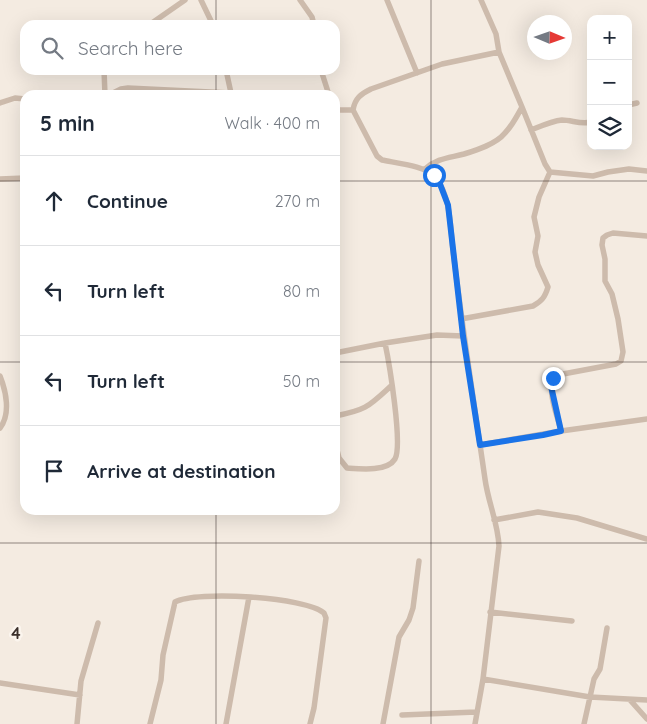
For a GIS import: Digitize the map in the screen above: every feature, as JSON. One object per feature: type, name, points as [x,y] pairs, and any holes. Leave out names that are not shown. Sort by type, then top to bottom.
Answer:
[{"type":"street","points":[[156,20],[185,0]]},
{"type":"street","points":[[201,0],[211,20]]},
{"type":"street","points":[[300,0],[313,20]]},
{"type":"street","points":[[387,0],[417,73]]},
{"type":"street","points":[[481,0],[496,34],[499,52],[550,172]]},
{"type":"street","points":[[475,724],[483,678],[498,535],[487,494],[463,336],[448,205],[440,184],[434,175],[425,169],[382,160],[377,156],[354,110],[354,102],[361,94],[442,64],[499,52]]},
{"type":"street","points":[[104,75],[105,90]]},
{"type":"street","points":[[227,75],[230,90]]},
{"type":"street","points":[[323,75],[328,90]]},
{"type":"street","points":[[119,90],[128,88],[155,90]]},
{"type":"street","points":[[0,102],[20,98]]},
{"type":"street","points":[[632,104],[637,103]]},
{"type":"street","points":[[425,169],[431,163],[440,159],[477,150],[499,139],[506,133],[522,107]]},
{"type":"street","points":[[340,110],[354,110]]},
{"type":"street","points":[[531,130],[542,125],[564,120],[587,122]]},
{"type":"street","points":[[550,172],[593,176],[629,169],[647,171]]},
{"type":"street","points":[[461,319],[533,306],[541,302],[546,296],[548,287],[538,265],[535,252],[538,236],[534,217],[539,197],[550,172]]},
{"type":"street","points":[[0,179],[20,178]]},
{"type":"street","points":[[561,431],[551,386],[553,378],[563,374],[616,364],[621,361],[622,352],[618,319],[612,294],[605,280],[606,269],[602,245],[603,238],[613,233],[647,236]]},
{"type":"street","points":[[340,353],[385,343],[437,335],[463,336]]},
{"type":"street","points":[[340,459],[347,468],[377,468],[388,465],[394,459],[397,438],[392,385],[385,343]]},
{"type":"street","points":[[0,376],[6,398],[6,407],[4,421],[0,428]]},
{"type":"street","points":[[340,415],[357,412],[370,406],[392,385]]},
{"type":"street","points":[[480,445],[647,419]]},
{"type":"street","points":[[494,520],[538,512],[577,518],[647,539]]},
{"type":"street","points":[[383,724],[399,637],[409,620],[413,608],[419,561]]},
{"type":"street","points":[[150,724],[175,602],[218,595],[250,597],[312,606],[324,613],[326,618],[310,724]]},
{"type":"street","points":[[226,724],[250,597]]},
{"type":"street","points":[[490,612],[572,621]]},
{"type":"street","points":[[78,724],[84,671],[98,622]]},
{"type":"street","points":[[584,724],[594,679],[600,669],[607,628]]},
{"type":"street","points":[[483,678],[590,697],[647,700]]},
{"type":"street","points":[[0,683],[80,695]]},
{"type":"street","points":[[630,700],[647,719]]},
{"type":"street","points":[[402,715],[476,712]]},
{"type":"route","points":[[434,175],[440,184],[448,205],[463,336],[480,445],[561,431],[553,401],[551,386],[553,378]]}]
